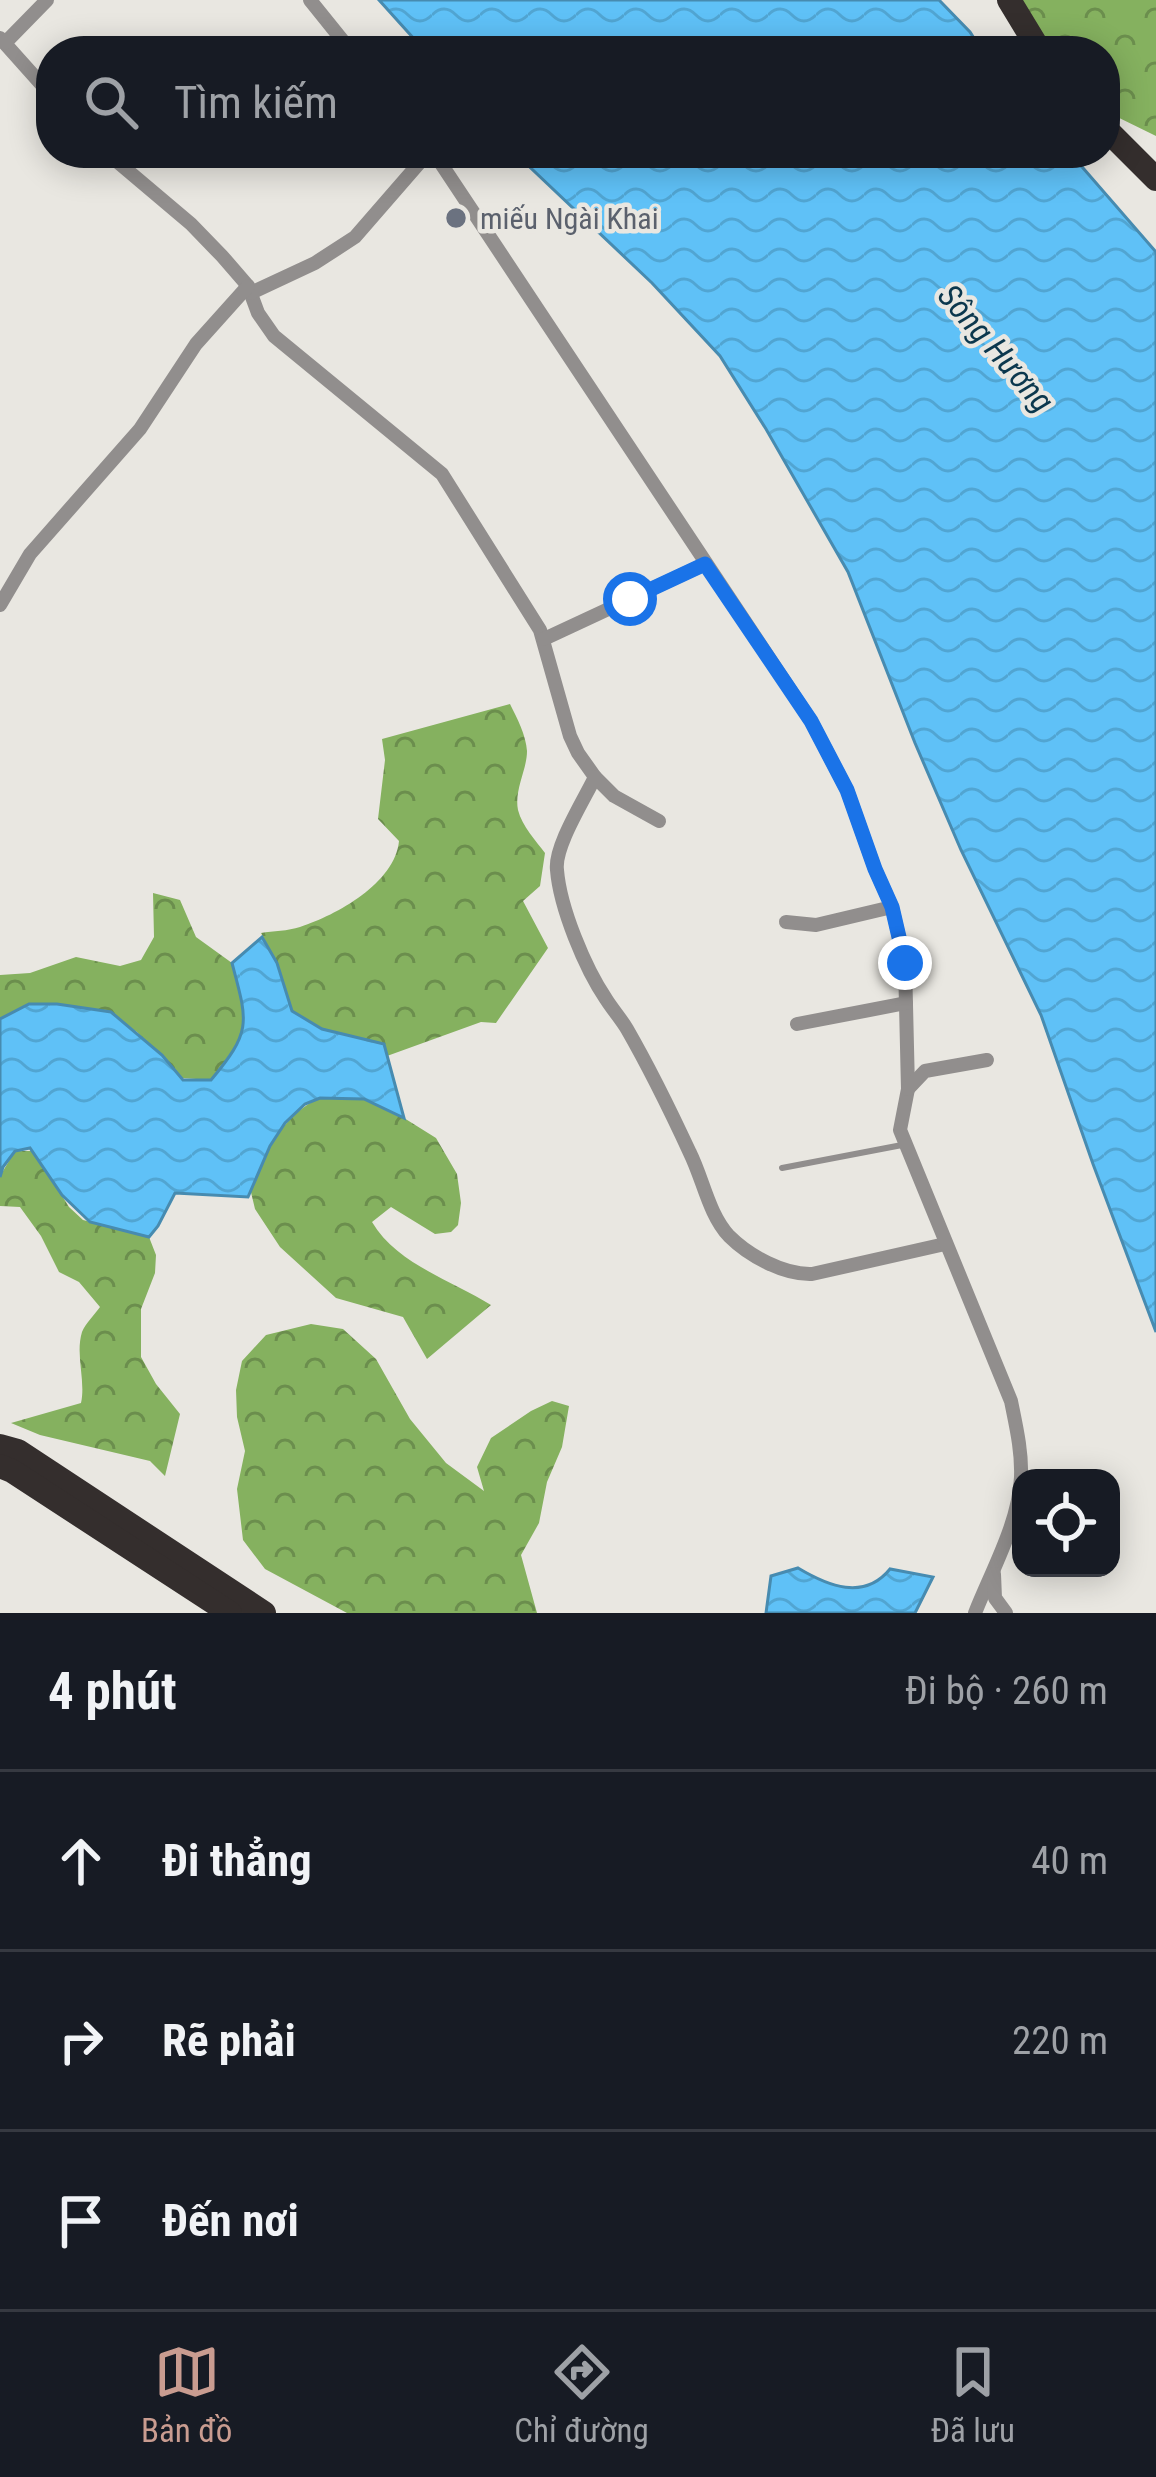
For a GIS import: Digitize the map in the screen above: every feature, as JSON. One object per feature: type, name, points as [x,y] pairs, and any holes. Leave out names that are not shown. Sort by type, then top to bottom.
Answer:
[{"type":"highway","points":[[1009,0],[1031,36]]},
{"type":"highway","points":[[1120,143],[1156,179]]},
{"type":"highway","points":[[0,1446],[18,1451],[264,1613]]},
{"type":"highway","points":[[0,1466],[230,1613]]},
{"type":"street","points":[[36,78],[3,41],[47,0]]},
{"type":"street","points":[[310,0],[340,36]]},
{"type":"street","points":[[124,168],[207,239],[250,289],[258,313],[274,336],[442,474],[544,639],[578,753],[614,796],[659,821]]},
{"type":"street","points":[[0,605],[30,554],[156,407],[206,330],[250,289],[315,263],[355,236],[417,168]]},
{"type":"street","points":[[441,168],[811,721],[847,790],[892,907],[905,963],[908,1088],[900,1130],[1011,1401],[1020,1445],[1016,1510],[975,1613]]},
{"type":"street","points":[[544,639],[705,564]]},
{"type":"street","points":[[595,777],[556,867],[573,930],[581,955],[626,1027],[682,1137],[720,1225],[743,1248],[800,1274],[945,1244]]},
{"type":"street","points":[[786,922],[816,925],[892,907]]},
{"type":"street","points":[[797,1024],[906,1003]]},
{"type":"street","points":[[908,1088],[925,1071],[987,1060]]},
{"type":"street","points":[[998,1555],[995,1598],[1006,1613]]},
{"type":"lane","points":[[782,1168],[906,1144]]},
{"type":"green space","points":[[1004,0],[1156,0],[1156,136],[1120,118],[1120,36],[1032,36]]},
{"type":"green space","points":[[510,704],[527,751],[518,810],[545,853],[540,886],[523,901],[548,948],[496,1023],[481,1022],[387,1056],[384,1044],[322,1029],[292,1011],[277,963],[261,933],[295,928],[331,914],[376,884],[387,870],[399,841],[378,819],[385,760],[382,739]]},
{"type":"green space","points":[[153,893],[180,900],[196,937],[232,963],[244,1009],[241,1039],[211,1080],[181,1078],[137,1032],[105,1011],[30,1004],[0,1019],[0,975],[30,973],[76,957],[120,966],[141,960],[154,937]]},
{"type":"green space","points":[[320,1098],[364,1099],[404,1118],[436,1138],[457,1174],[461,1203],[458,1225],[451,1232],[435,1234],[391,1207],[372,1222],[410,1260],[491,1305],[427,1359],[403,1317],[336,1298],[280,1247],[255,1209],[249,1184],[270,1147],[296,1114]]},
{"type":"green space","points":[[15,1151],[34,1151],[69,1207],[83,1220],[149,1237],[156,1255],[155,1273],[141,1309],[141,1357],[180,1414],[165,1476],[150,1461],[40,1435],[11,1423],[81,1403],[80,1341],[100,1307],[79,1282],[59,1272],[20,1207],[0,1206],[0,1176]]},
{"type":"green space","points":[[311,1324],[343,1329],[376,1359],[410,1419],[446,1463],[484,1491],[477,1467],[491,1438],[552,1401],[569,1406],[539,1523],[521,1555],[537,1613],[347,1613],[265,1569],[243,1540],[237,1489],[245,1451],[236,1390],[242,1361],[266,1335]]},
{"type":"water","points":[[379,0],[939,0],[973,36],[411,36]]},
{"type":"water","name":"Sông Hương","points":[[531,168],[1083,168],[1156,252],[1156,1332],[1041,1015],[961,850],[848,572],[720,356],[652,283]]},
{"type":"water","points":[[262,937],[277,963],[292,1011],[322,1029],[384,1044],[404,1118],[364,1099],[320,1098],[305,1104],[270,1146],[248,1197],[175,1193],[149,1237],[90,1222],[62,1195],[30,1148],[15,1151],[0,1177],[0,1019],[29,1004],[111,1012],[162,1055],[183,1080],[211,1080],[234,1049],[243,1026],[232,963]]},
{"type":"water","points":[[798,1568],[846,1587],[869,1585],[890,1569],[933,1577],[915,1613],[766,1613],[771,1576]]},
{"type":"place","name":"miếu Ngài Khai","points":[[456,218]]},
{"type":"route","points":[[630,599],[705,564],[811,721],[847,790],[892,907],[905,963]]}]
